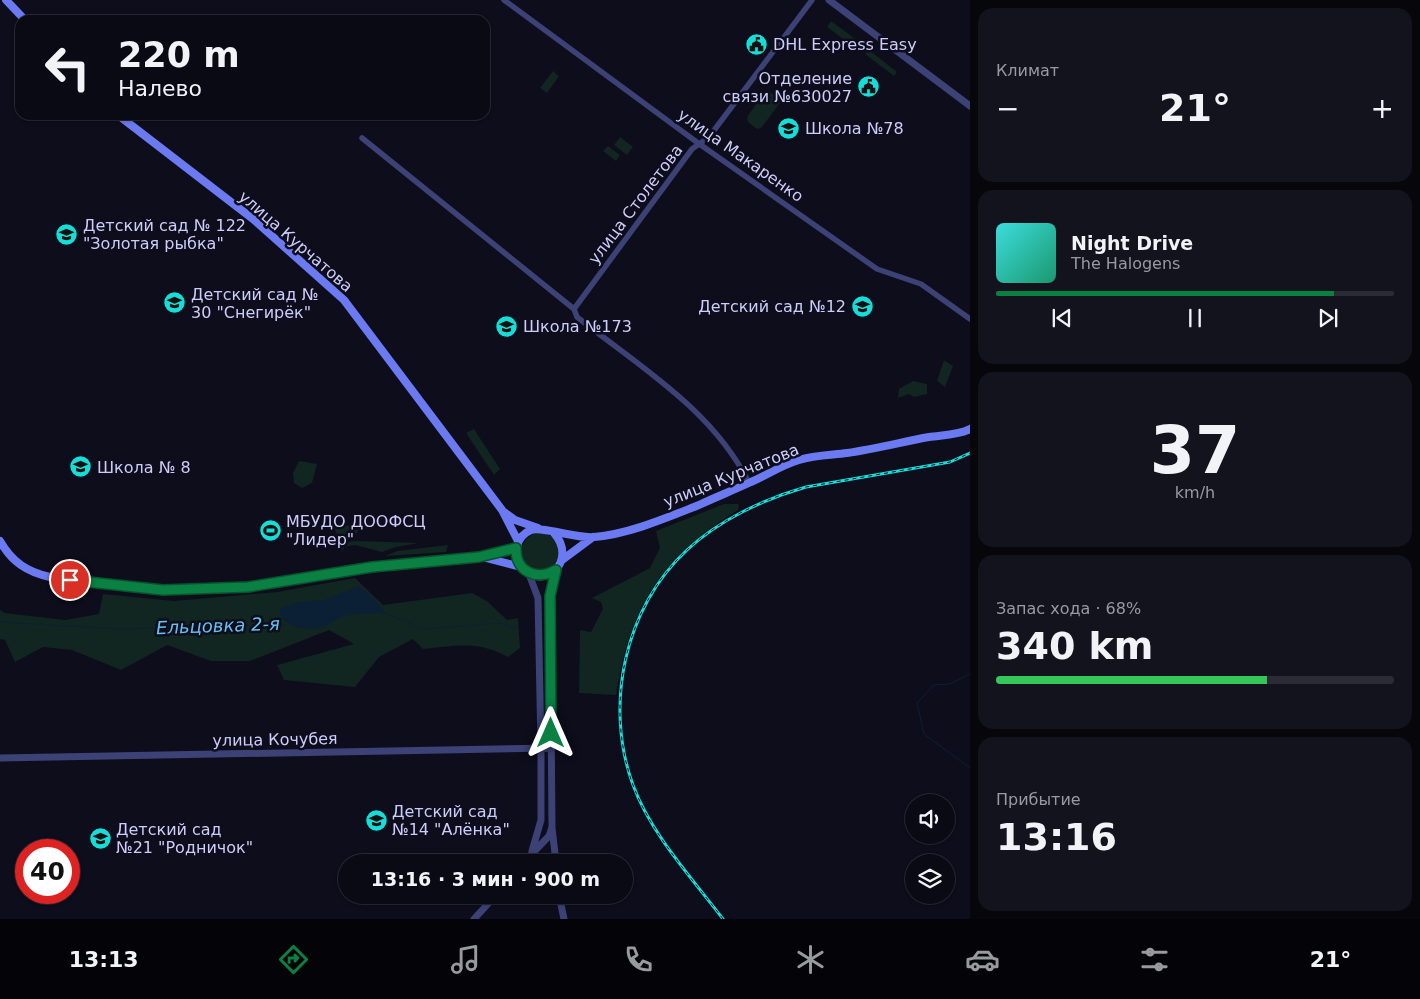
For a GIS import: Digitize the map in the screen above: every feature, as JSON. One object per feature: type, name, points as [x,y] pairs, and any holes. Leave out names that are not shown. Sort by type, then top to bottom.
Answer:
[{"type":"main road","points":[[6,0],[20,15]]},
{"type":"main road","name":"улица Курчатова","points":[[125,120],[254,219],[344,300],[502,510]]},
{"type":"main road","name":"улица Курчатова","points":[[562,560],[593,538],[647,524],[749,483],[799,460],[970,429]]},
{"type":"main road","points":[[502,510],[515,520],[554,533],[561,541],[564,550],[562,560],[556,570],[548,575],[538,576],[529,574],[521,566],[517,561],[517,545],[502,510]]},
{"type":"main road","points":[[0,541],[11,558],[34,573],[50,577],[163,590],[248,587],[372,567],[479,557],[517,545],[524,534],[540,528]]},
{"type":"main road","name":"улица Курчатова","points":[[554,533],[593,538]]},
{"type":"main road","points":[[479,557],[521,566]]},
{"type":"street","name":"улица Макаренко","points":[[504,0],[698,143],[877,269],[921,284],[970,319]]},
{"type":"street","name":"улица Столетова","points":[[574,309],[698,143],[710,137],[812,0]]},
{"type":"street","points":[[829,0],[970,106]]},
{"type":"street","points":[[362,138],[574,309],[577,317],[687,402],[723,442],[749,483]]},
{"type":"street","points":[[555,854],[552,827],[550,596],[556,570]]},
{"type":"street","points":[[529,574],[538,598],[542,748],[541,820],[531,854]]},
{"type":"street","name":"улица Кочубея","points":[[0,758],[551,748]]},
{"type":"street","points":[[531,854],[549,836],[552,827]]},
{"type":"street","points":[[474,919],[488,904]]},
{"type":"street","points":[[561,904],[564,919]]},
{"type":"green space","points":[[831,21],[862,44],[858,50],[827,27]]},
{"type":"green space","points":[[869,50],[897,72],[894,76],[865,54]]},
{"type":"green space","points":[[553,71],[559,76],[547,93],[540,88]]},
{"type":"green space","points":[[770,92],[779,98],[780,103],[761,128],[757,129],[748,122],[747,117],[764,93]]},
{"type":"green space","points":[[620,137],[633,147],[627,155],[614,145]]},
{"type":"green space","points":[[608,146],[620,155],[616,161],[603,151]]},
{"type":"green space","points":[[944,360],[953,366],[945,387],[937,381]]},
{"type":"green space","points":[[913,381],[927,384],[927,394],[914,397],[909,394],[898,398],[899,389]]},
{"type":"green space","points":[[474,429],[500,469],[494,475],[466,433]]},
{"type":"green space","points":[[299,461],[317,464],[312,483],[302,488],[294,483],[293,473]]},
{"type":"green space","points":[[724,504],[739,504],[738,510],[688,546],[653,587],[640,610],[630,636],[616,695],[579,693],[580,630],[591,632],[603,609],[601,602],[592,598],[650,568],[660,548],[656,531]]},
{"type":"green space","points":[[361,524],[357,533],[337,535],[334,527]]},
{"type":"green space","points":[[540,533],[553,539],[559,552],[553,565],[540,571],[527,565],[521,552],[527,539]]},
{"type":"green space","points":[[340,542],[419,543],[396,547],[382,552],[355,545],[344,547],[342,553]]},
{"type":"green space","points":[[448,545],[446,552],[385,556],[397,551]]},
{"type":"green space","points":[[355,578],[383,605],[472,593],[487,601],[507,620],[518,618],[520,648],[508,657],[476,646],[423,649],[413,639],[379,657],[355,687],[284,680],[277,665],[354,644],[329,630],[250,661],[211,661],[167,645],[121,670],[72,650],[43,647],[15,662],[5,640],[0,639],[0,610],[5,613],[65,620],[99,614],[103,594],[174,601],[277,592]]},
{"type":"water","points":[[359,586],[376,601],[386,614],[344,616],[323,627],[303,629],[285,621],[279,609],[298,602],[325,600]]},
{"type":"waterway","name":"Ельцовка 2-я","points":[[387,614],[424,629],[499,623],[516,628]]},
{"type":"waterway","name":"Ельцовка 2-я","points":[[0,622],[119,629],[286,625]]},
{"type":"waterway","name":"Ельцовка 2-я","points":[[970,674],[950,684],[934,685],[917,703],[924,734],[970,768]]},
{"type":"railway","points":[[723,919],[673,855],[650,821],[633,785],[624,755],[620,723],[621,691],[626,660],[635,629],[648,600],[665,574],[687,550],[713,529],[758,504],[806,487],[950,462],[970,453]]},
{"type":"place","name":"DHL Express Easy","points":[[757,44]]},
{"type":"place","name":"Отделение связи №630027","points":[[868,87]]},
{"type":"place","name":"Школа №78","points":[[789,128]]},
{"type":"place","name":"Детский сад № 122 \"Золотая рыбка\"","points":[[67,234]]},
{"type":"place","name":"Детский сад № 30 \"Снегирёк\"","points":[[175,303]]},
{"type":"place","name":"Детский сад №12","points":[[862,306]]},
{"type":"place","name":"Школа №173","points":[[507,326]]},
{"type":"place","name":"Школа № 8","points":[[81,467]]},
{"type":"place","name":"МБУДО ДООФСЦ \"Лидер\"","points":[[270,530]]},
{"type":"place","name":"Детский сад №14 \"Алёнка\"","points":[[376,820]]},
{"type":"place","name":"Детский сад №21 \"Родничок\"","points":[[100,838]]},
{"type":"route","points":[[70,580],[163,590],[248,587],[372,567],[479,557],[502,553],[516,548],[517,561],[529,574],[538,576],[548,575],[556,570],[550,596],[551,733]]}]
